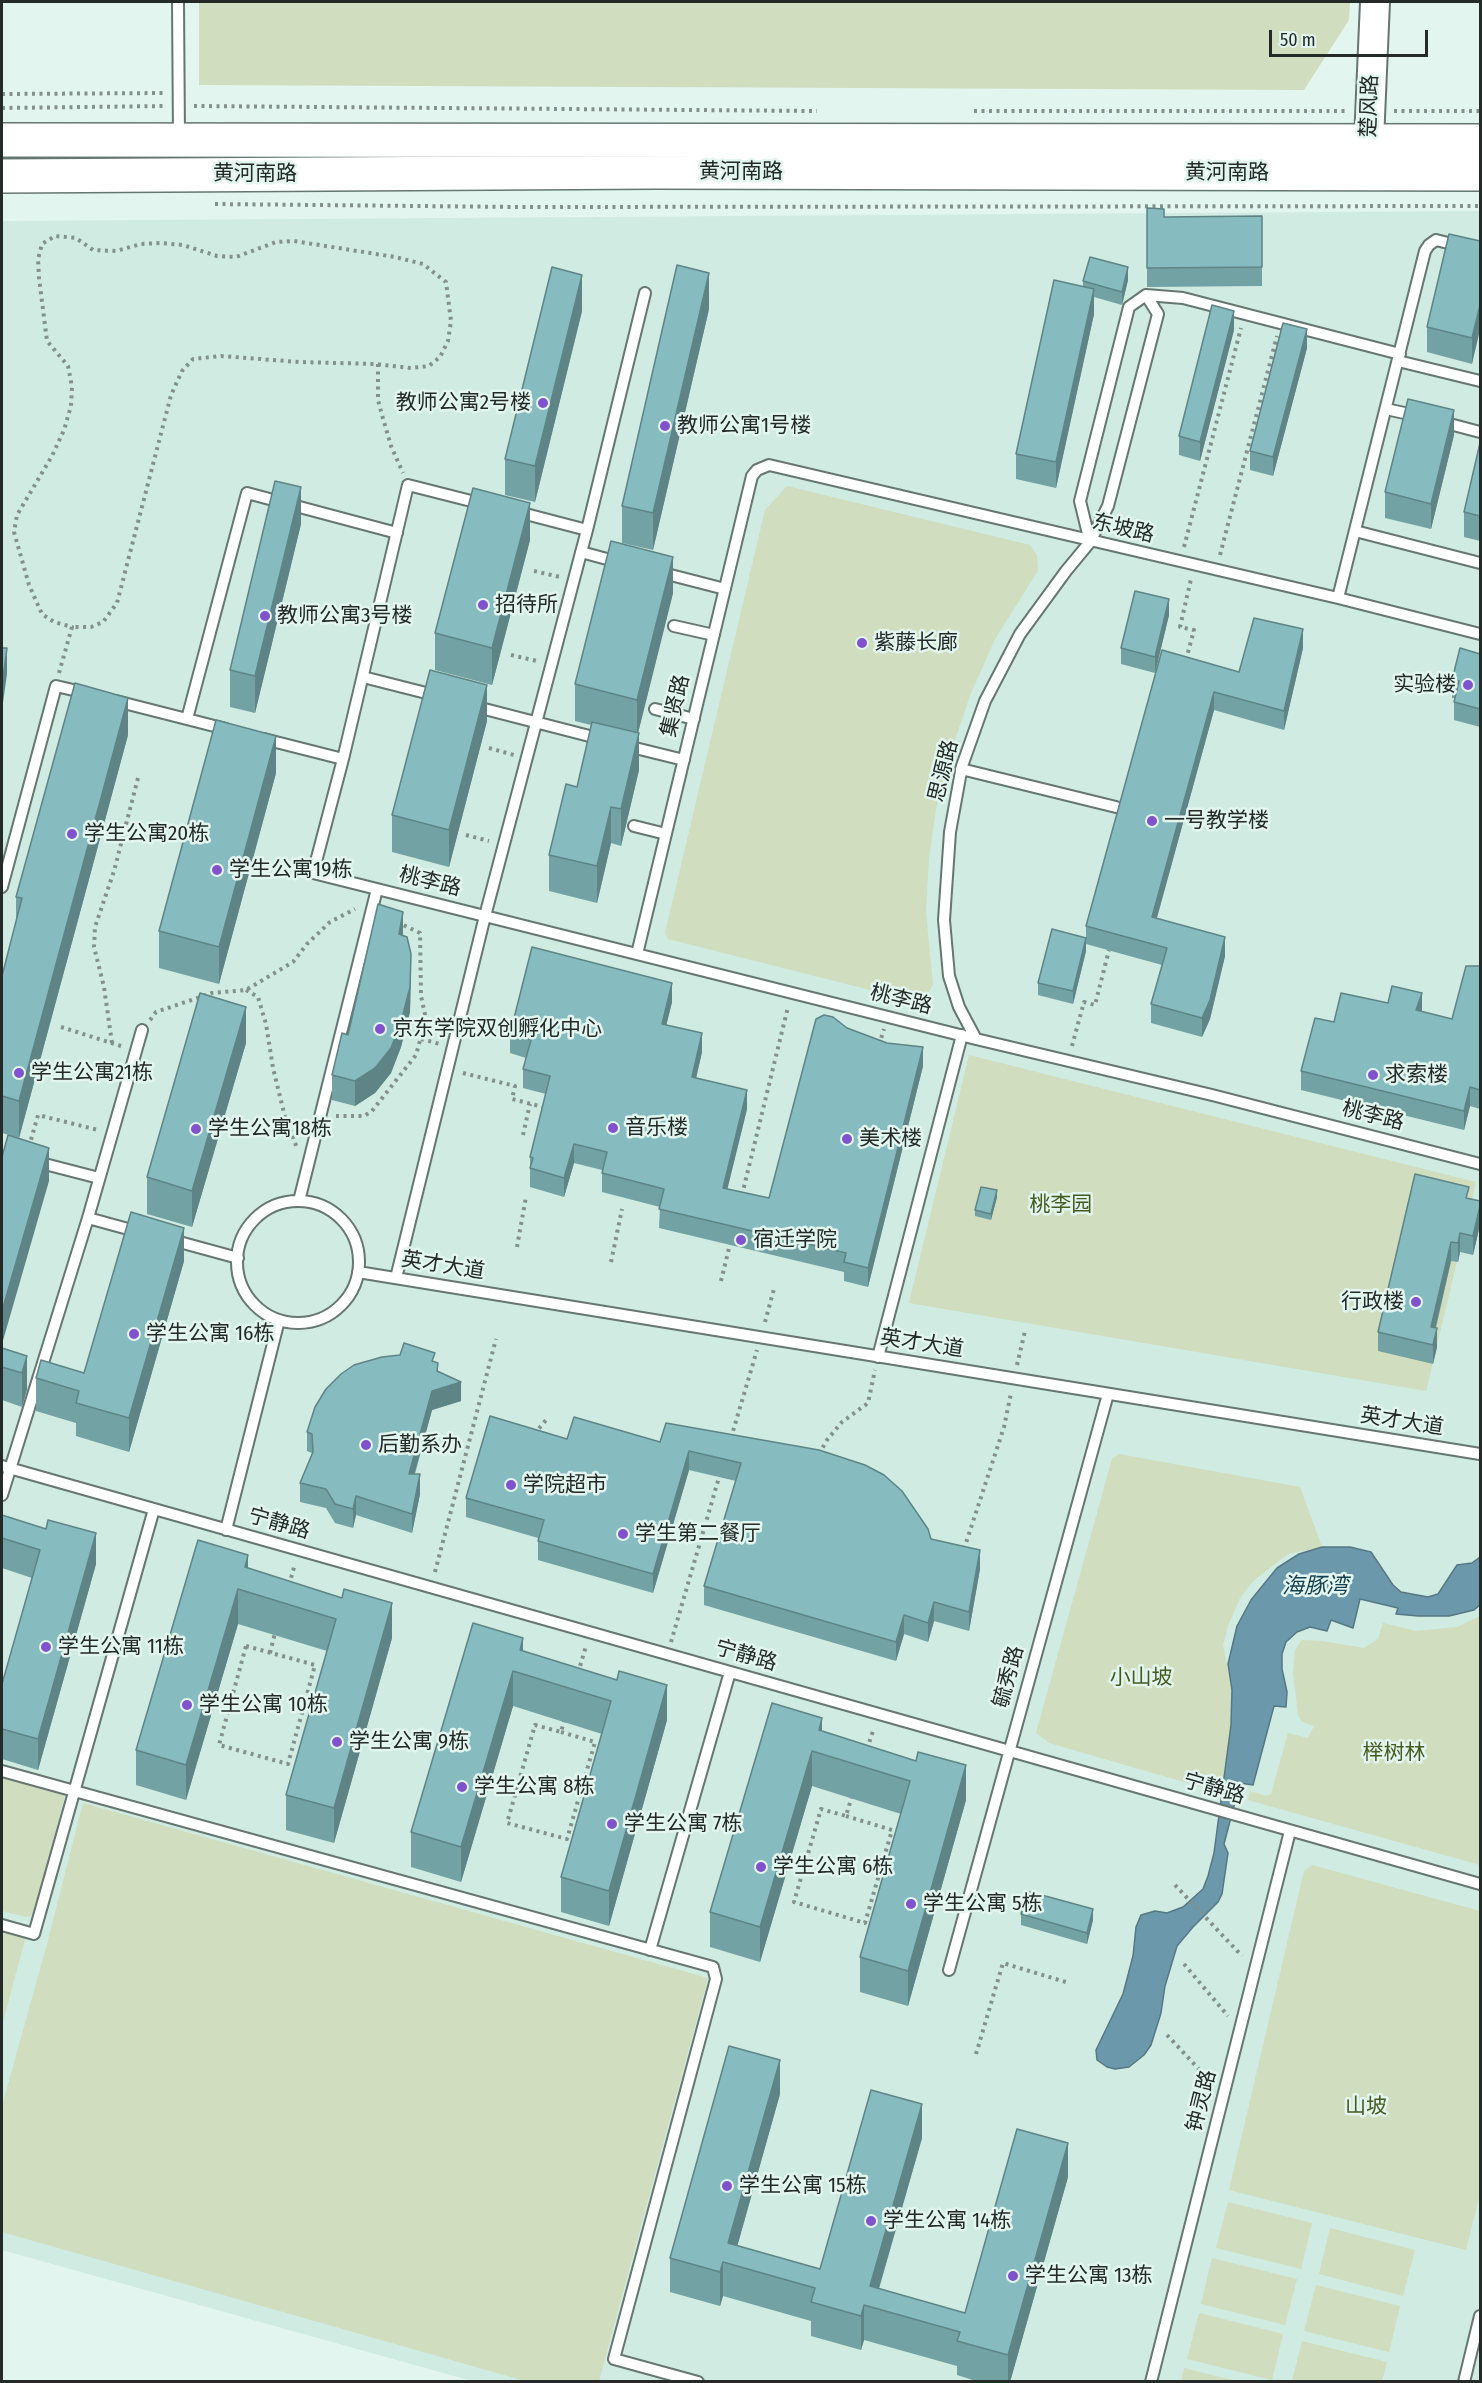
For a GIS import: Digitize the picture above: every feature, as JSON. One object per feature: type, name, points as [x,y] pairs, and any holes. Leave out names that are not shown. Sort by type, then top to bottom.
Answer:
[{"type":"main road","name":"黄河南路","points":[[2,140],[179,141],[1369,126],[1480,141]]},
{"type":"main road","name":"黄河南路","points":[[2,176],[654,172],[1480,174]]},
{"type":"street","name":"楚风路","points":[[1368,174],[1375,2]]},
{"type":"lane","points":[[178,2],[179,141]]},
{"type":"lane","points":[[1338,598],[1425,251],[1429,244],[1436,240],[1480,251]]},
{"type":"lane","points":[[396,1278],[503,844],[587,530],[645,293]]},
{"type":"lane","points":[[1090,542],[1080,501],[1129,307],[1146,296],[1183,298],[1280,323],[1480,381]]},
{"type":"lane","name":"思源路","points":[[976,1039],[959,1007],[949,976],[944,920],[950,832],[962,770],[985,700],[1020,634],[1090,542],[1108,506],[1158,314],[1146,296]]},
{"type":"lane","points":[[1386,409],[1480,432]]},
{"type":"lane","name":"东坡路","points":[[757,470],[769,465],[780,467],[1090,542],[1338,598],[1480,634]]},
{"type":"lane","name":"集贤路","points":[[637,954],[752,476],[757,470]]},
{"type":"lane","points":[[254,736],[343,759],[408,485],[587,530]]},
{"type":"lane","points":[[187,719],[247,493],[397,533]]},
{"type":"lane","points":[[1355,531],[1480,563]]},
{"type":"lane","points":[[581,552],[625,564]]},
{"type":"lane","points":[[647,569],[725,589]]},
{"type":"lane","points":[[674,626],[714,635]]},
{"type":"lane","points":[[363,677],[444,698]]},
{"type":"lane","points":[[2,887],[56,686],[232,730]]},
{"type":"lane","points":[[467,704],[684,760]]},
{"type":"lane","points":[[655,709],[694,719]]},
{"type":"lane","name":"桃李路","points":[[343,759],[313,873],[1480,1164]]},
{"type":"lane","points":[[962,770],[1116,807]]},
{"type":"lane","points":[[634,826],[666,834]]},
{"type":"lane","points":[[299,1202],[377,889]]},
{"type":"lane","points":[[2,1496],[6,1467],[88,1218],[142,1030]]},
{"type":"lane","points":[[878,1357],[962,1035]]},
{"type":"lane","points":[[25,1159],[99,1178]]},
{"type":"lane","points":[[289,1201],[299,1202],[308,1202],[326,1208],[342,1219],[353,1235],[358,1253],[358,1272],[351,1292],[338,1308],[320,1319],[299,1323],[279,1320],[260,1310],[246,1294],[239,1275],[237,1258],[244,1233],[256,1218],[271,1207],[289,1201]]},
{"type":"lane","points":[[88,1218],[237,1258]]},
{"type":"lane","name":"英才大道","points":[[358,1272],[1480,1454]]},
{"type":"lane","points":[[226,1530],[279,1320]]},
{"type":"lane","name":"毓秀路","points":[[949,1970],[1107,1394]]},
{"type":"lane","name":"宁静路","points":[[6,1467],[1480,1884]]},
{"type":"lane","points":[[2,1925],[34,1934],[154,1509]]},
{"type":"lane","points":[[650,1950],[730,1672]]},
{"type":"lane","points":[[2,1771],[713,1967],[716,1979],[614,2359],[698,2382]]},
{"type":"lane","name":"钟灵路","points":[[1151,2382],[1290,1831]]},
{"type":"lane","points":[[1464,2382],[1480,2316]]},
{"type":"path","points":[[2,93],[179,93]]},
{"type":"path","points":[[2,108],[179,106],[820,111]]},
{"type":"path","points":[[963,111],[1369,126],[1480,111]]},
{"type":"path","points":[[213,204],[519,207],[1480,206]]},
{"type":"path","points":[[55,236],[76,238],[93,250],[116,251],[141,244],[162,243],[183,245],[217,256],[236,257],[276,242],[294,241],[395,257],[423,264],[446,282],[451,321],[448,341],[440,357],[429,366],[411,368],[378,364],[299,362],[221,356],[193,359],[182,371],[171,395],[117,603],[103,622],[92,627],[72,627],[54,622],[42,614],[29,585],[14,532],[17,515],[52,456],[64,430],[71,406],[72,387],[68,366],[47,341],[38,259],[42,244],[55,236]]},
{"type":"path","points":[[1180,562],[1245,314]]},
{"type":"path","points":[[1216,570],[1280,323]]},
{"type":"path","points":[[378,364],[378,400],[391,446],[408,485]]},
{"type":"path","points":[[1185,665],[1194,630],[1180,627],[1195,566]]},
{"type":"path","points":[[534,571],[573,580]]},
{"type":"path","points":[[56,686],[72,627]]},
{"type":"path","points":[[511,655],[551,664]]},
{"type":"path","points":[[489,748],[526,758]]},
{"type":"path","points":[[112,1043],[104,987],[94,947],[94,927],[114,871],[138,778]]},
{"type":"path","points":[[466,835],[503,844]]},
{"type":"path","points":[[142,1030],[156,1012],[212,993],[246,990],[293,962],[330,921],[356,909],[372,910],[420,933],[421,996],[426,1019],[416,1055],[372,1111],[364,1116],[320,1116]]},
{"type":"path","points":[[1068,1060],[1084,1002],[1095,1005],[1109,951]]},
{"type":"path","points":[[246,990],[258,997],[266,1024],[273,1068],[285,1117],[293,1143],[308,1165]]},
{"type":"path","points":[[741,1200],[791,992]]},
{"type":"path","points":[[60,1026],[136,1050]]},
{"type":"path","points":[[447,1070],[514,1086],[512,1100],[547,1108]]},
{"type":"path","points":[[523,1135],[530,1104]]},
{"type":"path","points":[[25,1159],[38,1115],[112,1134]]},
{"type":"path","points":[[517,1247],[526,1197]]},
{"type":"path","points":[[611,1262],[622,1209]]},
{"type":"path","points":[[721,1281],[732,1234]]},
{"type":"path","points":[[728,1446],[774,1289]]},
{"type":"path","points":[[963,1551],[1004,1427],[1025,1331]]},
{"type":"path","points":[[431,1587],[496,1339]]},
{"type":"path","points":[[817,1458],[827,1440],[842,1422],[868,1403],[878,1357]]},
{"type":"path","points":[[531,1436],[548,1419]]},
{"type":"path","points":[[668,1654],[722,1469]]},
{"type":"path","points":[[287,1590],[296,1560]]},
{"type":"path","points":[[270,1653],[276,1632]]},
{"type":"path","points":[[576,1682],[590,1632]]},
{"type":"path","points":[[246,1646],[270,1653],[315,1665],[288,1764],[219,1745],[246,1646]]},
{"type":"path","points":[[561,1732],[567,1712]]},
{"type":"path","points":[[866,1753],[878,1714]]},
{"type":"path","points":[[535,1725],[561,1732],[595,1742],[567,1839],[507,1823],[535,1725]]},
{"type":"path","points":[[846,1816],[852,1795]]},
{"type":"path","points":[[821,1809],[846,1816],[892,1830],[865,1923],[794,1902],[821,1809]]},
{"type":"path","points":[[1175,1885],[1243,1957]]},
{"type":"path","points":[[976,2054],[1003,1963],[1069,1983]]},
{"type":"path","points":[[1184,1964],[1228,2016]]},
{"type":"path","points":[[1167,2035],[1212,2083]]},
{"type":"shaded area","name":"宿迁学院","points":[[1480,211],[1480,2381],[472,2381],[2,2250],[3,221]]},
{"type":"green space","points":[[199,2],[1350,2],[1349,20],[1304,90],[199,85]]},
{"type":"green space","points":[[787,486],[1030,545],[1037,555],[1038,570],[995,639],[971,693],[950,754],[936,809],[929,858],[926,912],[933,985],[926,996],[914,1001],[668,939],[665,933],[765,510]]},
{"type":"green space","name":"桃李园","points":[[969,1055],[1476,1182],[1426,1391],[909,1303]]},
{"type":"green space","name":"小山坡","points":[[1119,1454],[1300,1487],[1322,1547],[1288,1554],[1253,1581],[1240,1598],[1228,1626],[1223,1645],[1232,1690],[1231,1725],[1222,1793],[1049,1743],[1036,1733],[1112,1459]]},
{"type":"green space","name":"榉树林","points":[[1480,1616],[1480,1865],[1248,1800],[1250,1791],[1266,1796],[1271,1794],[1288,1733],[1308,1738],[1314,1726],[1302,1722],[1298,1715],[1293,1673],[1295,1650],[1302,1640],[1364,1648],[1378,1639],[1383,1623],[1416,1631],[1457,1627]]},
{"type":"green space","points":[[2,1778],[65,1795],[35,1910],[31,1916],[26,1917],[2,1911]]},
{"type":"green space","points":[[83,1803],[708,1978],[599,2381],[525,2381],[2,2232],[2,2106]]},
{"type":"green space","name":"山坡","points":[[1312,1865],[1480,1911],[1480,2194],[1466,2250],[1229,2190],[1304,1871]]},
{"type":"green space","points":[[2,1929],[26,1935],[2,2026]]},
{"type":"green space","points":[[1228,2202],[1312,2223],[1301,2269],[1216,2248]]},
{"type":"green space","points":[[1330,2228],[1415,2250],[1403,2296],[1319,2274]]},
{"type":"green space","points":[[1212,2258],[1297,2279],[1285,2325],[1201,2304]]},
{"type":"green space","points":[[1316,2285],[1400,2306],[1389,2352],[1304,2331]]},
{"type":"green space","points":[[1199,2313],[1283,2334],[1272,2380],[1187,2359]]},
{"type":"green space","points":[[1302,2341],[1387,2362],[1382,2381],[1292,2381]]},
{"type":"green space","points":[[1184,2368],[1236,2381],[1181,2381]]},
{"type":"water","name":"海豚湾","points":[[1322,1547],[1350,1547],[1371,1552],[1393,1585],[1401,1592],[1428,1597],[1438,1594],[1457,1565],[1472,1563],[1480,1557],[1480,1605],[1474,1610],[1449,1616],[1418,1616],[1396,1614],[1398,1608],[1360,1599],[1353,1628],[1331,1620],[1327,1631],[1310,1627],[1297,1632],[1286,1642],[1282,1654],[1282,1669],[1287,1692],[1286,1707],[1274,1706],[1253,1785],[1240,1783],[1224,1844],[1228,1853],[1222,1894],[1218,1902],[1177,1946],[1151,2045],[1144,2055],[1129,2067],[1115,2069],[1107,2067],[1097,2060],[1096,2050],[1123,1994],[1133,1956],[1136,1927],[1141,1915],[1155,1911],[1167,1913],[1183,1907],[1203,1889],[1208,1876],[1214,1853],[1231,1725],[1232,1690],[1228,1664],[1237,1626],[1251,1600],[1277,1568],[1299,1554]]},
{"type":"building","points":[[1147,208],[1164,209],[1164,217],[1262,216],[1262,267],[1147,268]]},
{"type":"building","points":[[1449,234],[1480,241],[1480,305],[1472,338],[1427,327]]},
{"type":"building","points":[[1090,257],[1128,267],[1122,292],[1083,281]]},
{"type":"building","name":"教师公寓1号楼","points":[[677,265],[709,273],[653,513],[622,506]]},
{"type":"building","points":[[552,267],[582,275],[535,466],[505,459]]},
{"type":"building","points":[[1054,280],[1094,289],[1056,462],[1016,454]]},
{"type":"building","points":[[1212,305],[1234,311],[1200,442],[1179,436]]},
{"type":"building","points":[[1283,323],[1307,329],[1273,457],[1250,451]]},
{"type":"building","points":[[1408,399],[1454,410],[1431,504],[1385,492]]},
{"type":"building","points":[[1480,443],[1480,516],[1464,512]]},
{"type":"building","points":[[275,481],[301,487],[255,676],[230,670]]},
{"type":"building","name":"招待所","points":[[473,488],[530,503],[492,648],[435,633]]},
{"type":"building","points":[[611,541],[673,557],[637,700],[575,684]]},
{"type":"building","points":[[1135,591],[1169,599],[1155,657],[1121,648]]},
{"type":"building","points":[[1254,618],[1303,629],[1284,711],[1214,692],[1152,917],[1225,937],[1210,1000],[1202,1018],[1151,1004],[1167,948],[1086,926],[1162,650],[1239,672]]},
{"type":"building","points":[[2,648],[7,648],[2,685]]},
{"type":"building","points":[[1460,648],[1480,654],[1480,709],[1454,702],[1459,681],[1452,680]]},
{"type":"building","points":[[430,670],[487,685],[449,830],[392,815]]},
{"type":"building","points":[[75,683],[128,698],[19,1101],[2,1096],[2,976],[22,898],[16,897]]},
{"type":"building","name":"学生公寓19栋","points":[[216,720],[276,736],[219,947],[159,931]]},
{"type":"building","points":[[592,722],[639,733],[621,809],[611,807],[597,866],[549,855],[566,784],[577,787]]},
{"type":"building","name":"京东学院双创孵化中心","points":[[378,904],[403,912],[399,934],[407,937],[411,954],[410,987],[401,1022],[391,1048],[375,1068],[355,1081],[332,1075],[342,1033],[348,1035]]},
{"type":"building","points":[[1052,929],[1086,938],[1073,991],[1038,983]]},
{"type":"building","points":[[532,947],[672,983],[662,1024],[702,1033],[692,1077],[747,1090],[723,1188],[769,1198],[816,1019],[824,1015],[833,1017],[847,1028],[887,1043],[923,1047],[868,1268],[844,1262],[846,1253],[659,1209],[664,1189],[602,1173],[607,1152],[574,1144],[564,1178],[530,1168],[533,1158],[530,1157],[550,1076],[523,1069],[531,1040],[510,1034]]},
{"type":"building","points":[[1466,966],[1480,966],[1480,1090],[1470,1087],[1464,1111],[1301,1071],[1315,1018],[1334,1022],[1341,993],[1388,1003],[1392,986],[1422,993],[1416,1010],[1452,1019]]},
{"type":"building","name":"学生公寓18栋","points":[[200,993],[246,1007],[192,1191],[147,1177]]},
{"type":"building","points":[[8,1135],[49,1148],[2,1311],[2,1157]]},
{"type":"building","name":"行政楼","points":[[1415,1174],[1469,1187],[1466,1198],[1480,1201],[1473,1236],[1460,1233],[1458,1243],[1451,1242],[1431,1327],[1437,1328],[1433,1345],[1378,1332]]},
{"type":"building","points":[[981,1187],[997,1190],[991,1214],[975,1210]]},
{"type":"building","name":"学生公寓 16栋","points":[[131,1212],[184,1228],[129,1418],[76,1403],[79,1391],[36,1378],[41,1360],[84,1373]]},
{"type":"building","name":"后勤系办","points":[[404,1343],[435,1353],[432,1361],[438,1363],[437,1371],[461,1382],[432,1391],[409,1474],[420,1474],[412,1514],[356,1496],[353,1509],[335,1504],[326,1489],[300,1483],[313,1452],[312,1434],[307,1432],[315,1407],[326,1389],[341,1374],[354,1365],[382,1357],[400,1355]]},
{"type":"building","points":[[2,1348],[27,1356],[22,1373],[2,1367]]},
{"type":"building","points":[[490,1416],[567,1439],[574,1417],[660,1442],[666,1423],[819,1450],[865,1465],[884,1475],[902,1491],[928,1529],[931,1539],[980,1550],[969,1612],[934,1602],[928,1623],[904,1615],[896,1642],[704,1586],[741,1463],[689,1451],[653,1574],[538,1541],[544,1520],[466,1498]]},
{"type":"building","name":"学生公寓 11栋","points":[[2,1515],[46,1529],[48,1520],[96,1533],[38,1739],[2,1729],[2,1684],[40,1550],[2,1538]]},
{"type":"building","points":[[198,1540],[248,1555],[245,1567],[342,1598],[344,1589],[392,1603],[334,1808],[286,1795],[336,1619],[238,1589],[186,1765],[136,1750]]},
{"type":"building","points":[[473,1623],[523,1638],[520,1650],[617,1680],[619,1671],[667,1685],[609,1891],[561,1877],[611,1701],[513,1671],[461,1847],[411,1832]]},
{"type":"building","points":[[772,1703],[822,1718],[819,1730],[916,1761],[918,1752],[966,1765],[908,1971],[860,1957],[910,1781],[812,1751],[760,1927],[710,1912]]},
{"type":"building","points":[[1027,1891],[1093,1909],[1087,1933],[1021,1914]]},
{"type":"building","points":[[729,2046],[780,2060],[728,2243],[820,2269],[871,2090],[922,2104],[870,2286],[965,2313],[1017,2129],[1068,2143],[1008,2355],[957,2341],[960,2332],[864,2305],[861,2316],[811,2302],[815,2288],[723,2262],[720,2272],[670,2258]]},
{"type":"place","name":"教师公寓2号楼","points":[[543,403]]},
{"type":"place","name":"教师公寓1号楼","points":[[665,426]]},
{"type":"place","name":"招待所","points":[[483,605]]},
{"type":"place","name":"教师公寓3号楼","points":[[265,616]]},
{"type":"place","name":"紫藤长廊","points":[[862,643]]},
{"type":"place","name":"实验楼","points":[[1468,685]]},
{"type":"place","name":"一号教学楼","points":[[1152,821]]},
{"type":"place","name":"学生公寓20栋","points":[[72,834]]},
{"type":"place","name":"学生公寓19栋","points":[[217,870]]},
{"type":"place","name":"京东学院双创孵化中心","points":[[380,1029]]},
{"type":"place","name":"学生公寓21栋","points":[[19,1073]]},
{"type":"place","name":"求索楼","points":[[1373,1075]]},
{"type":"place","name":"音乐楼","points":[[613,1128]]},
{"type":"place","name":"学生公寓18栋","points":[[196,1129]]},
{"type":"place","name":"美术楼","points":[[847,1139]]},
{"type":"place","name":"宿迁学院","points":[[741,1240]]},
{"type":"place","name":"行政楼","points":[[1416,1302]]},
{"type":"place","name":"学生公寓 16栋","points":[[134,1334]]},
{"type":"place","name":"后勤系办","points":[[366,1445]]},
{"type":"place","name":"学院超市","points":[[511,1485]]},
{"type":"place","name":"学生第二餐厅","points":[[623,1534]]},
{"type":"place","name":"学生公寓 11栋","points":[[46,1647]]},
{"type":"place","name":"学生公寓 10栋","points":[[187,1705]]},
{"type":"place","name":"学生公寓 9栋","points":[[337,1742]]},
{"type":"place","name":"学生公寓 8栋","points":[[462,1787]]},
{"type":"place","name":"学生公寓 7栋","points":[[612,1824]]},
{"type":"place","name":"学生公寓 6栋","points":[[761,1867]]},
{"type":"place","name":"学生公寓 5栋","points":[[911,1904]]},
{"type":"place","name":"学生公寓 15栋","points":[[727,2186]]},
{"type":"place","name":"学生公寓 14栋","points":[[871,2221]]},
{"type":"place","name":"学生公寓 13栋","points":[[1013,2276]]}]
